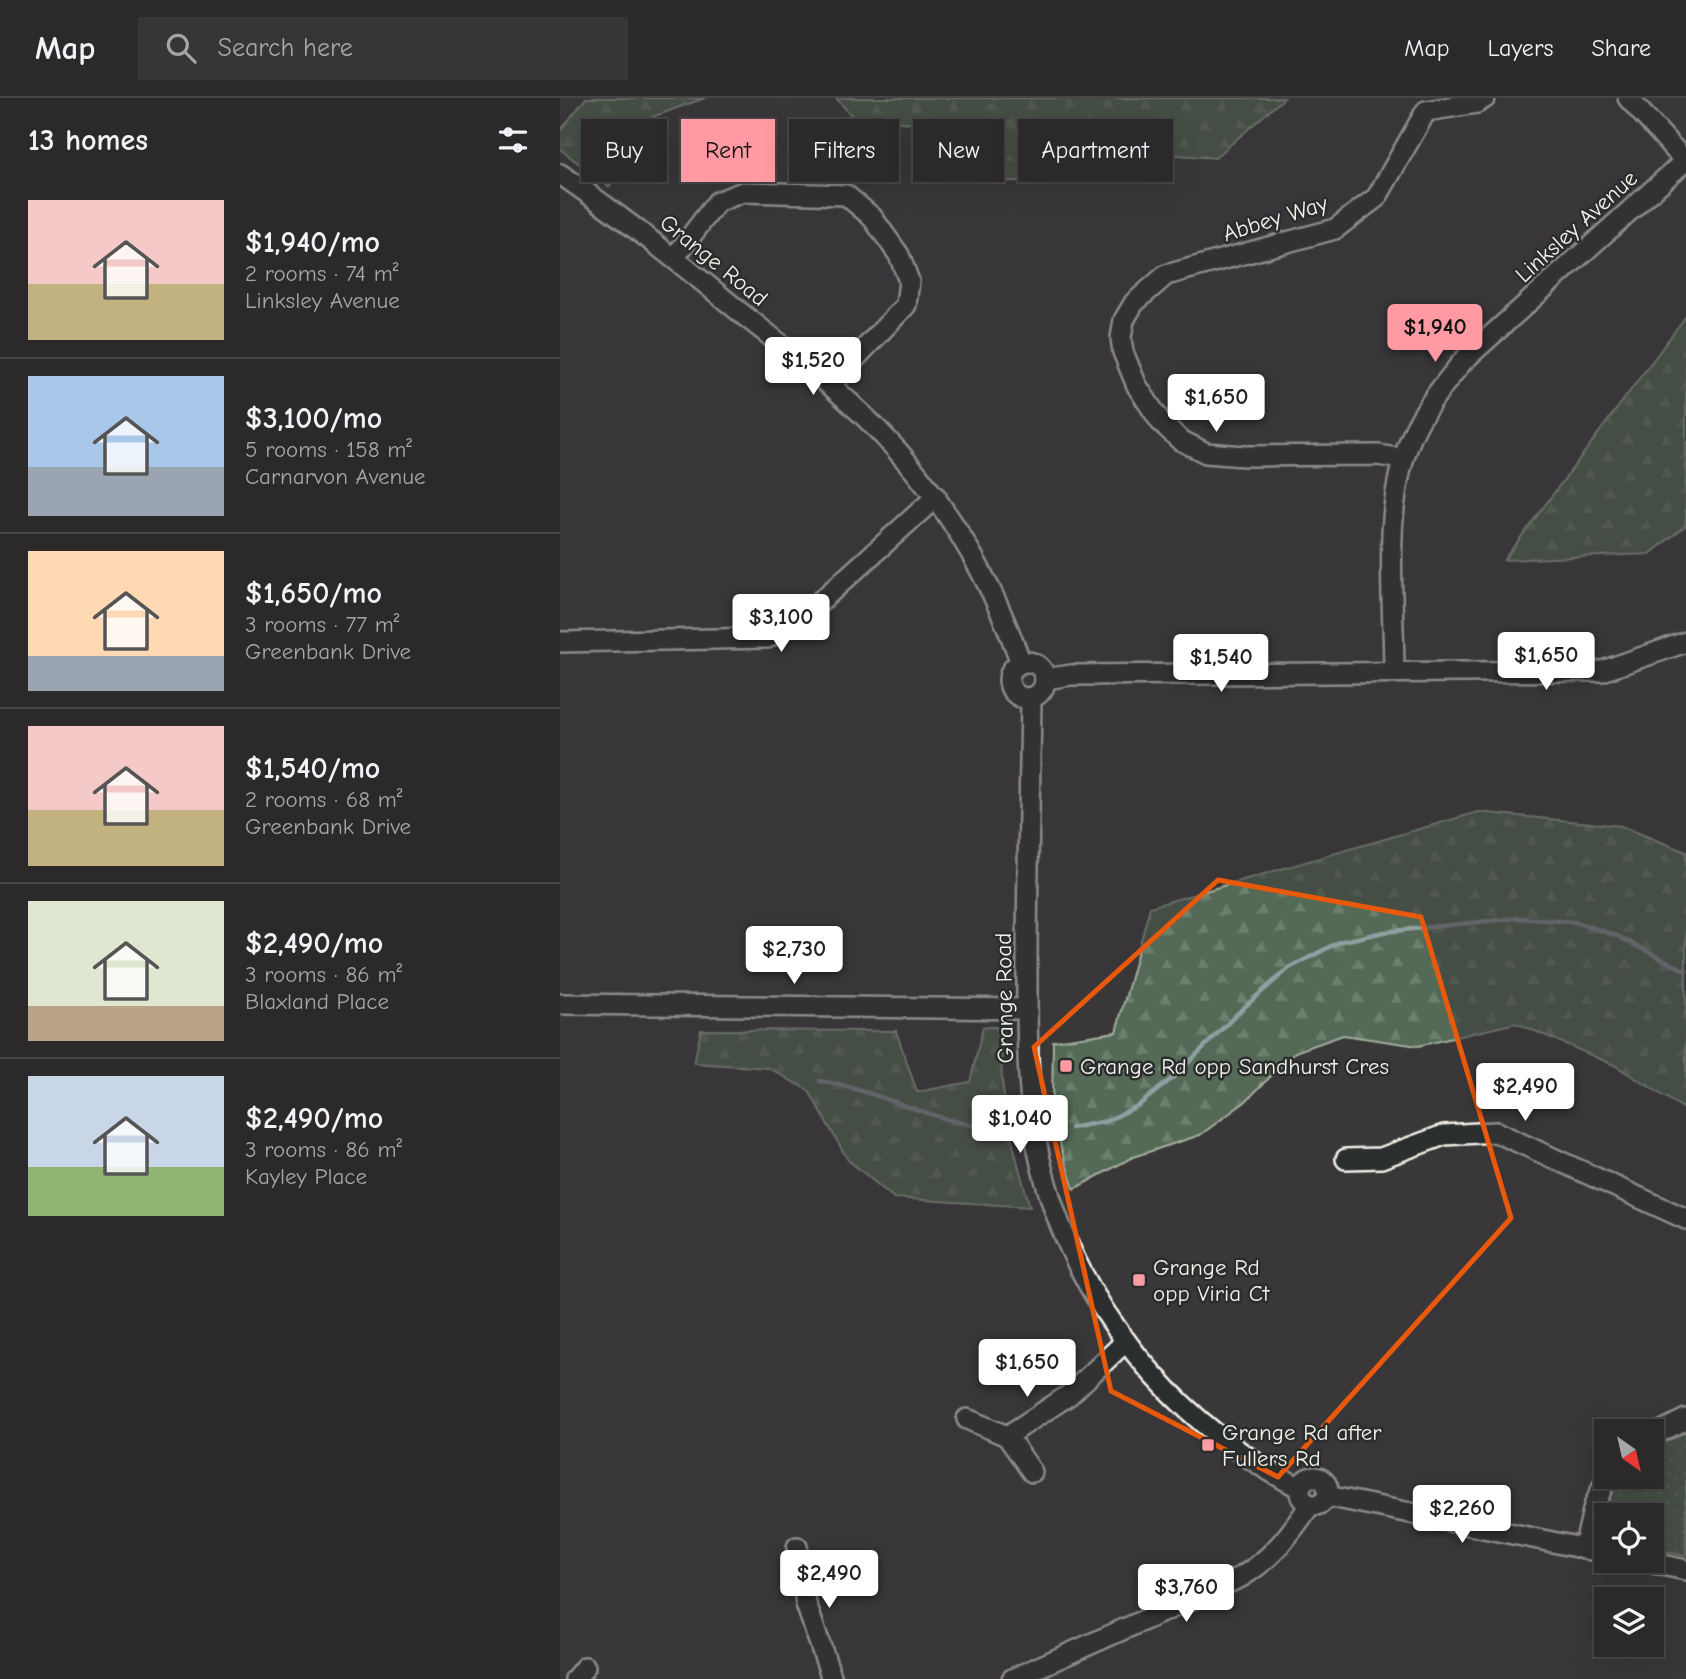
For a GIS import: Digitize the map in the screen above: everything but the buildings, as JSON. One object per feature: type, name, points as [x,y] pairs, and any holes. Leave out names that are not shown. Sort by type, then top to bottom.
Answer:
[{"type":"street","name":"Abbey Way","points":[[1404,459],[1378,455],[1244,456],[1206,453],[1180,439],[1160,421],[1137,386],[1123,352],[1121,338],[1124,320],[1134,303],[1166,275],[1335,229],[1377,197],[1426,111],[1477,103],[1485,98]]},
{"type":"street","points":[[1628,98],[1686,160]]},
{"type":"street","name":"Linksley Avenue","points":[[1394,673],[1394,527],[1404,459],[1416,427],[1435,395],[1463,361],[1686,160]]},
{"type":"street","name":"Grange Road","points":[[560,174],[674,258],[830,385],[879,430],[936,497],[984,575],[1021,663]]},
{"type":"street","points":[[674,258],[717,202],[743,192],[846,195],[872,217],[899,255],[909,281],[906,305],[830,385]]},
{"type":"street","points":[[560,642],[767,638],[802,618],[936,497]]},
{"type":"street","points":[[1045,679],[1071,675],[1602,671],[1686,642]]},
{"type":"street","points":[[1021,663],[1036,665],[1045,679],[1042,690],[1031,697],[1018,695],[1010,685],[1011,671],[1021,663]]},
{"type":"street","name":"Grange Road","points":[[1031,697],[1027,816],[1027,1009],[1032,1110],[1042,1167],[1058,1217],[1088,1284],[1126,1341],[1196,1416],[1267,1471],[1313,1496],[1594,1551]]},
{"type":"street","points":[[560,1004],[1027,1009]]},
{"type":"street","points":[[1346,1159],[1381,1157],[1444,1135],[1496,1132],[1686,1219]]},
{"type":"street","points":[[1007,1436],[1069,1395],[1126,1341]]},
{"type":"street","points":[[967,1419],[1007,1436],[1032,1472]]},
{"type":"street","points":[[1664,1430],[1686,1419]]},
{"type":"street","points":[[1584,1549],[1594,1506],[1602,1489]]},
{"type":"street","points":[[1012,1679],[1241,1577],[1264,1564],[1280,1547],[1313,1496]]},
{"type":"street","points":[[797,1548],[806,1604],[832,1679]]},
{"type":"street","points":[[1664,1565],[1686,1570]]},
{"type":"highlighted area","points":[[1218,880],[1421,917],[1511,1218],[1278,1477],[1111,1391],[1034,1047]]},
{"type":"green space","points":[[586,98],[705,98],[651,119],[581,119],[581,165],[560,149],[560,131]]},
{"type":"green space","points":[[836,98],[1284,98],[1215,158],[1173,155],[1173,119],[1018,119],[1018,181],[1004,180],[1004,119],[913,119],[913,123],[899,122],[899,119],[852,116]]},
{"type":"green space","points":[[1686,316],[1686,525],[1650,554],[1504,560]]},
{"type":"green space","points":[[1478,812],[1621,826],[1686,852],[1686,1110],[1614,1065],[1516,1023],[1418,1046],[1343,1035],[1295,1052],[1245,1102],[1200,1135],[1133,1157],[1074,1189],[1061,1148],[1052,1102],[1053,1041],[1116,1032],[1150,907]]},
{"type":"green space","points":[[983,1027],[996,1027],[1001,1040],[1006,1112],[1030,1207],[894,1198],[848,1160],[809,1091],[769,1068],[694,1063],[701,1030],[896,1031],[917,1092],[970,1082]]},
{"type":"green space","points":[[1686,1431],[1686,1556],[1664,1551],[1664,1503],[1607,1503],[1614,1489],[1664,1489],[1664,1443]]},
{"type":"waterway","points":[[1071,1128],[1107,1121],[1139,1105],[1176,1075],[1241,1010],[1289,968],[1339,942],[1384,932],[1518,918],[1574,922],[1615,935],[1686,971]]},
{"type":"waterway","points":[[820,1081],[868,1093],[961,1123],[1010,1129]]},
{"type":"place","name":"Grange Rd opp Sandhurst Cres","points":[[1066,1066]]},
{"type":"place","name":"Grange Rd opp Viria Ct","points":[[1139,1280]]},
{"type":"place","name":"Grange Rd after Fullers Rd","points":[[1208,1445]]}]
